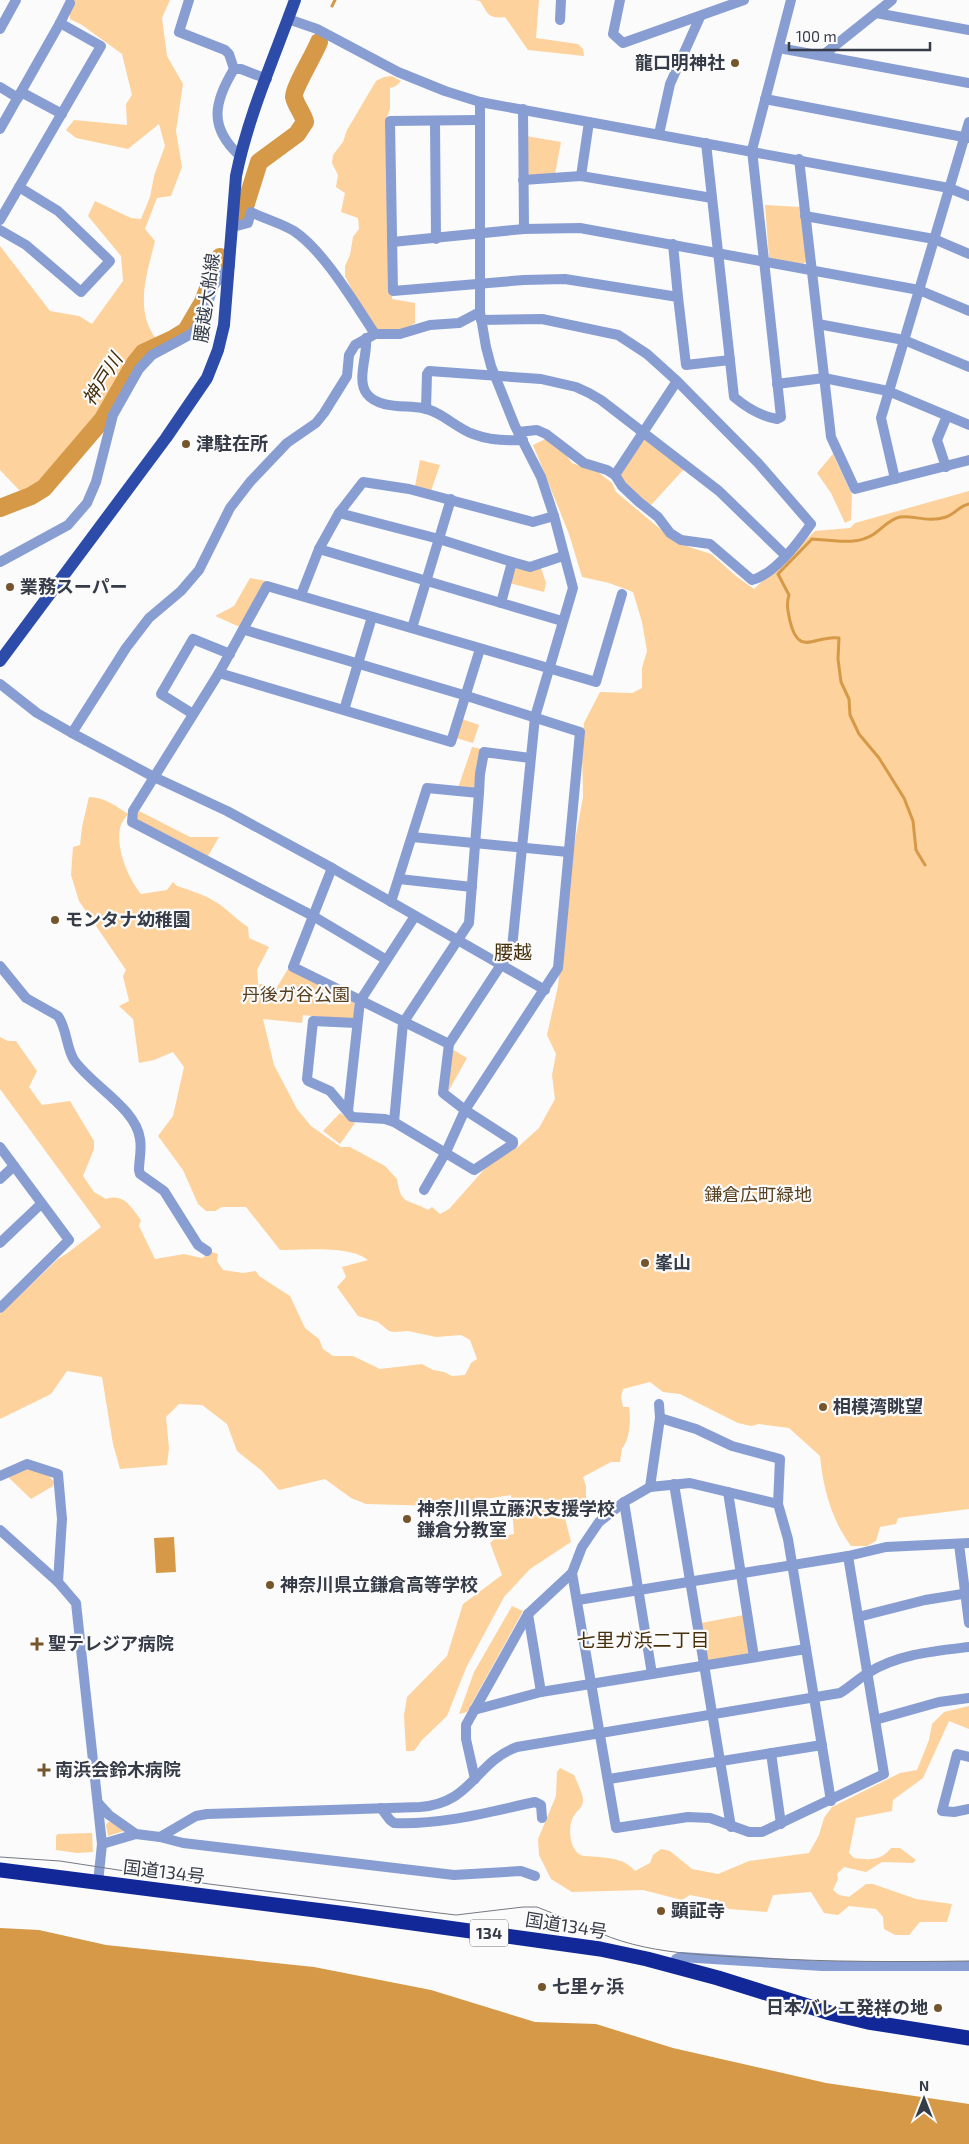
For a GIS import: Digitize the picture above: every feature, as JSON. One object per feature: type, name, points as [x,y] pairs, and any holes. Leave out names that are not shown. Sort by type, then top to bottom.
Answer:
[{"type":"highway","name":"国道134号","points":[[0,1870],[600,1949],[673,1966],[830,2013],[886,2025],[969,2038]]},
{"type":"main road","name":"腰越大船線","points":[[0,660],[166,438],[207,378],[218,350],[224,325],[236,176],[240,156],[295,0]]},
{"type":"street","points":[[2,21],[16,0]]},
{"type":"street","points":[[189,0],[179,32],[225,50],[229,54],[234,69],[222,90],[216,114],[231,148],[240,156]]},
{"type":"street","points":[[560,20],[561,0]]},
{"type":"street","points":[[620,0],[614,34],[623,44],[744,0]]},
{"type":"street","points":[[706,143],[734,397],[747,408],[766,417],[777,419],[781,417],[778,384],[752,150],[791,0]]},
{"type":"street","points":[[822,56],[892,0]]},
{"type":"street","points":[[0,129],[70,3]]},
{"type":"street","points":[[876,13],[969,30]]},
{"type":"street","points":[[659,134],[670,84],[700,17]]},
{"type":"street","points":[[288,20],[317,29],[398,72],[445,91],[480,102],[799,159],[949,188],[969,196]]},
{"type":"street","points":[[0,220],[101,46],[60,23]]},
{"type":"street","points":[[779,48],[969,83]]},
{"type":"street","points":[[234,69],[241,69],[267,79]]},
{"type":"street","points":[[0,88],[62,114]]},
{"type":"street","points":[[765,99],[967,137]]},
{"type":"street","points":[[356,1023],[313,1021],[307,1079],[308,1082],[330,1090],[352,1117],[385,1119],[394,1122],[474,1170],[513,1144],[513,1141],[465,1110],[443,1093],[449,1044],[512,948],[535,717],[573,588],[542,477],[520,436],[494,376],[486,347],[481,316],[480,284],[478,120],[480,102]]},
{"type":"street","points":[[523,109],[524,229]]},
{"type":"street","points":[[478,120],[390,121],[393,291],[565,279],[678,297]]},
{"type":"street","points":[[435,121],[436,239]]},
{"type":"street","points":[[581,176],[589,122]]},
{"type":"street","points":[[895,479],[881,418],[949,188],[967,137],[969,122]]},
{"type":"street","points":[[799,159],[831,437],[855,489],[969,460]]},
{"type":"street","points":[[523,180],[581,176],[712,198]]},
{"type":"street","points":[[0,230],[26,245],[81,292],[110,261],[58,211],[19,187]]},
{"type":"street","points":[[72,733],[126,648],[149,618],[181,591],[199,570],[230,508],[250,482],[287,443],[316,423],[347,376],[354,345],[371,336],[400,334],[430,325],[459,323],[481,316],[542,320],[618,335],[646,354],[677,381],[753,458],[811,524],[778,564],[764,575],[752,580],[710,544],[681,540],[670,533],[658,517],[622,486],[615,474],[584,463],[538,430],[499,440],[473,434],[426,409],[386,404],[368,396],[362,382],[363,367],[371,336],[344,289],[316,252],[294,232],[251,212],[248,223],[233,227]]},
{"type":"street","points":[[806,216],[934,239],[969,254]]},
{"type":"street","points":[[392,242],[524,229],[580,228],[919,290],[969,311]]},
{"type":"street","points":[[673,244],[686,365],[730,360]]},
{"type":"street","points":[[0,562],[68,525],[87,503],[96,482],[113,415],[139,369],[152,355],[193,333],[206,308],[214,285],[230,266]]},
{"type":"street","points":[[818,324],[904,340],[969,367]]},
{"type":"street","points":[[426,409],[427,374],[429,371],[542,379],[576,387],[601,400],[719,491],[784,555]]},
{"type":"street","points":[[778,384],[824,378],[888,391],[969,425]]},
{"type":"street","points":[[615,474],[677,381]]},
{"type":"street","points":[[946,467],[937,440],[947,416]]},
{"type":"street","points":[[300,595],[319,549],[339,513],[363,482],[410,489],[533,522],[554,516]]},
{"type":"street","points":[[412,628],[451,499]]},
{"type":"street","points":[[339,513],[530,567],[563,556]]},
{"type":"street","points":[[319,549],[562,621]]},
{"type":"street","points":[[501,603],[512,562]]},
{"type":"street","points":[[385,959],[313,916],[132,822],[134,811],[245,630],[267,586],[480,649],[597,681],[622,594]]},
{"type":"street","points":[[344,710],[372,617]]},
{"type":"street","points":[[245,630],[467,696],[580,732],[558,968],[465,1110],[446,1152],[424,1190]]},
{"type":"street","points":[[193,714],[161,694],[193,639],[230,654]]},
{"type":"street","points":[[219,672],[451,742],[467,696],[480,649]]},
{"type":"street","points":[[0,684],[37,714],[154,777],[227,811],[332,868],[545,990]]},
{"type":"street","points":[[394,1122],[403,1023],[469,923],[484,752],[530,758]]},
{"type":"street","points":[[391,902],[427,788],[479,793]]},
{"type":"street","points":[[412,837],[568,852]]},
{"type":"street","points":[[332,868],[293,967],[403,1023],[449,1044]]},
{"type":"street","points":[[398,879],[472,887]]},
{"type":"street","points":[[348,1111],[356,1023],[360,1001],[385,959],[415,916]]},
{"type":"street","points":[[0,966],[26,998],[58,1016],[74,1059],[99,1087],[109,1094],[138,1129],[141,1141],[140,1174],[164,1191],[198,1245],[206,1251]]},
{"type":"street","points":[[0,1147],[69,1240],[0,1308]]},
{"type":"street","points":[[0,1179],[14,1166]]},
{"type":"street","points":[[0,1243],[41,1204]]},
{"type":"street","points":[[650,1487],[660,1418],[659,1404]]},
{"type":"street","points":[[660,1418],[696,1429],[732,1446],[780,1459],[778,1504],[788,1539],[831,1801]]},
{"type":"street","points":[[0,1476],[27,1464],[58,1474],[62,1519],[58,1582]]},
{"type":"street","points":[[476,1779],[464,1731],[466,1725],[528,1614],[572,1573],[582,1548],[599,1522],[624,1502],[650,1487],[674,1484],[690,1483],[778,1504]]},
{"type":"street","points":[[674,1484],[730,1827]]},
{"type":"street","points":[[728,1492],[754,1657]]},
{"type":"street","points":[[624,1502],[652,1674]]},
{"type":"street","points":[[0,1530],[58,1582],[76,1603],[102,1844],[98,1883]]},
{"type":"street","points":[[578,1600],[848,1556],[886,1546],[964,1543],[969,1623]]},
{"type":"street","points":[[572,1573],[593,1684],[616,1828],[688,1817],[710,1818],[730,1827],[749,1832],[762,1832],[831,1801],[884,1774],[848,1556]]},
{"type":"street","points":[[858,1617],[925,1600],[967,1594]]},
{"type":"street","points":[[528,1614],[541,1692]]},
{"type":"street","points":[[160,1836],[196,1816],[207,1814],[420,1808],[441,1805],[456,1796],[476,1779],[496,1758],[512,1749],[530,1744],[840,1693],[867,1674],[892,1661],[930,1652],[969,1647]]},
{"type":"street","points":[[474,1710],[541,1692],[806,1649]]},
{"type":"street","points":[[875,1720],[939,1702],[969,1698]]},
{"type":"street","points":[[609,1779],[822,1745]]},
{"type":"street","points":[[771,1753],[781,1824]]},
{"type":"street","points":[[969,1757],[957,1754],[942,1811],[954,1812],[969,1809]]},
{"type":"street","points":[[98,1802],[109,1815],[136,1834]]},
{"type":"street","points":[[381,1808],[390,1820],[394,1822],[430,1822],[448,1821],[535,1802],[541,1806],[542,1818]]},
{"type":"street","points":[[102,1844],[136,1834],[160,1836],[183,1843],[454,1875],[521,1871],[535,1876]]},
{"type":"street","points":[[673,1966],[676,1959],[681,1958],[822,1966],[969,1966]]},
{"type":"green space","points":[[69,0],[170,0],[162,18],[167,56],[183,84],[176,131],[182,167],[171,196],[157,198],[145,229],[155,241],[146,279],[144,304],[149,328],[156,339],[135,358],[94,426],[37,483],[20,491],[0,470],[0,246],[50,311],[79,316],[92,324],[123,281],[121,256],[88,216],[95,201],[131,218],[141,219],[150,197],[154,176],[165,146],[159,124],[128,149],[76,138],[66,130],[74,120],[127,125],[126,104],[132,95],[122,54],[82,25],[70,19]]},
{"type":"green space","points":[[475,0],[539,0],[536,38],[578,44],[583,49],[584,56],[528,50],[505,17],[491,16],[480,1]]},
{"type":"green space","points":[[392,76],[401,81],[396,86],[390,88],[390,109],[387,117],[389,245],[392,299],[415,303],[415,323],[393,337],[372,332],[345,276],[345,266],[350,255],[353,237],[359,229],[358,218],[341,212],[345,193],[336,187],[338,175],[332,163],[333,155],[343,142],[347,130],[376,81]]},
{"type":"green space","points":[[526,136],[561,142],[555,174],[528,177]]},
{"type":"green space","points":[[765,205],[801,207],[807,261],[803,264],[771,259],[769,257]]},
{"type":"green space","points":[[552,436],[572,463],[598,472],[612,483],[616,492],[677,543],[711,554],[754,589],[815,531],[850,528],[855,523],[969,491],[969,1509],[898,1518],[896,1524],[880,1527],[876,1541],[867,1546],[851,1546],[839,1526],[830,1504],[823,1480],[820,1456],[789,1428],[759,1424],[751,1426],[738,1423],[680,1394],[663,1392],[650,1382],[623,1389],[621,1397],[623,1407],[629,1407],[630,1423],[627,1440],[622,1448],[620,1462],[611,1462],[583,1477],[586,1486],[586,1501],[571,1502],[563,1510],[571,1542],[530,1569],[504,1597],[466,1668],[447,1716],[422,1740],[414,1751],[406,1751],[404,1715],[407,1697],[447,1656],[463,1604],[502,1575],[490,1543],[497,1537],[514,1534],[511,1495],[438,1506],[366,1504],[351,1498],[325,1479],[279,1490],[262,1471],[237,1451],[227,1424],[202,1405],[179,1404],[166,1417],[169,1448],[167,1465],[120,1469],[113,1444],[102,1377],[67,1371],[51,1394],[0,1419],[0,1314],[58,1259],[101,1227],[0,1089],[0,1037],[8,1041],[16,1041],[37,1071],[29,1087],[42,1105],[70,1101],[94,1141],[94,1149],[83,1176],[94,1192],[106,1199],[118,1198],[130,1206],[141,1220],[139,1226],[155,1259],[184,1254],[202,1258],[212,1252],[218,1254],[217,1261],[223,1270],[243,1273],[256,1271],[259,1276],[290,1296],[305,1328],[319,1339],[323,1349],[333,1356],[353,1356],[380,1369],[422,1364],[452,1376],[465,1375],[471,1363],[477,1359],[470,1340],[461,1335],[436,1337],[408,1331],[394,1332],[389,1331],[378,1322],[358,1316],[337,1287],[346,1277],[342,1267],[368,1260],[360,1255],[338,1250],[280,1250],[246,1207],[222,1207],[215,1211],[206,1211],[198,1204],[183,1170],[158,1136],[173,1116],[184,1067],[173,1052],[154,1060],[139,1063],[133,1019],[119,1006],[129,1001],[123,976],[126,970],[79,901],[71,875],[73,847],[80,845],[89,797],[110,802],[128,814],[120,828],[121,854],[132,880],[141,894],[167,890],[173,882],[177,886],[201,894],[219,904],[248,927],[249,938],[269,947],[257,970],[260,1004],[259,984],[277,987],[288,969],[353,1001],[355,1006],[354,1018],[351,1020],[303,1015],[302,1023],[263,1019],[274,1065],[297,1109],[311,1126],[341,1147],[350,1147],[385,1166],[397,1179],[401,1194],[406,1200],[428,1210],[432,1207],[440,1214],[449,1209],[489,1164],[518,1147],[539,1128],[555,1099],[552,1075],[556,1054],[547,1035],[558,986],[572,857],[583,797],[582,751],[584,723],[600,692],[632,693],[642,688],[642,668],[647,651],[642,622],[633,592],[609,583],[582,577],[569,534],[533,445]]},
{"type":"green space","points":[[641,440],[645,440],[684,469],[651,505],[628,488],[621,479],[620,474]]},
{"type":"green space","points":[[833,454],[852,495],[851,520],[845,523],[831,493],[817,473]]},
{"type":"green space","points":[[420,460],[440,465],[431,491],[415,486]]},
{"type":"green space","points":[[518,567],[541,568],[546,583],[544,592],[509,583],[513,569]]},
{"type":"green space","points":[[250,578],[266,581],[240,627],[215,616],[234,606]]},
{"type":"green space","points":[[462,719],[479,725],[473,743],[456,738]]},
{"type":"green space","points":[[472,747],[481,749],[476,787],[473,789],[458,788]]},
{"type":"green space","points":[[139,811],[190,837],[219,837],[208,856],[135,819]]},
{"type":"green space","points":[[452,1049],[467,1058],[448,1092]]},
{"type":"green space","points":[[340,1113],[355,1123],[340,1144],[323,1131]]},
{"type":"green space","points":[[28,1468],[49,1476],[54,1482],[53,1486],[31,1499],[8,1477]]},
{"type":"green space","points":[[512,1606],[523,1611],[467,1712],[459,1714],[474,1672]]},
{"type":"green space","points":[[744,1615],[750,1651],[747,1655],[711,1661],[706,1658],[701,1623]]},
{"type":"green space","points":[[969,1706],[969,1729],[949,1721],[923,1778],[893,1800],[892,1811],[856,1818],[849,1853],[854,1858],[874,1859],[883,1855],[891,1848],[900,1848],[916,1860],[913,1863],[882,1862],[866,1872],[844,1867],[837,1874],[838,1879],[833,1890],[839,1895],[849,1897],[866,1884],[873,1884],[916,1899],[952,1904],[947,1922],[920,1922],[909,1935],[895,1935],[884,1929],[883,1917],[876,1909],[849,1906],[838,1915],[824,1913],[811,1892],[773,1895],[767,1912],[729,1909],[710,1899],[690,1895],[682,1900],[643,1890],[572,1892],[551,1879],[539,1855],[538,1839],[556,1796],[557,1772],[560,1768],[574,1775],[582,1795],[583,1801],[571,1822],[570,1834],[576,1851],[585,1856],[618,1860],[635,1871],[650,1863],[653,1855],[661,1849],[670,1851],[692,1869],[718,1874],[749,1861],[809,1853],[819,1835],[824,1818],[832,1807],[900,1773],[917,1770],[929,1740],[932,1724],[944,1712]]},
{"type":"green space","points":[[108,1822],[124,1831],[108,1836],[106,1825]]},
{"type":"green space","points":[[92,1833],[93,1852],[77,1853],[56,1850],[56,1836],[58,1834]]},
{"type":"shaded area","points":[[174,1537],[176,1572],[156,1573],[154,1538]]},
{"type":"shaded area","points":[[0,1928],[39,1930],[106,1945],[314,1967],[431,1990],[535,2022],[596,2024],[673,2048],[826,2083],[969,2104],[969,2144],[0,2144]]},
{"type":"waterway","name":"神戸川","points":[[332,6],[335,0]]},
{"type":"waterway","name":"神戸川","points":[[243,213],[259,162],[297,134],[305,122],[294,97],[300,79],[319,42]]},
{"type":"waterway","name":"神戸川","points":[[0,508],[31,496],[44,488],[103,419],[135,363],[143,353],[186,331],[203,302],[220,257]]},
{"type":"waterway","points":[[925,865],[916,850],[913,821],[904,798],[879,758],[859,734],[850,715],[849,699],[841,682],[838,659],[839,638],[809,642],[803,642],[798,639],[790,621],[787,605],[789,595],[778,574],[812,539],[860,540],[874,534],[896,518],[939,519],[949,516],[962,506],[969,504]]},
{"type":"tram line","points":[[0,1857],[60,1861],[209,1884],[456,1915],[537,1907],[585,1926]]},
{"type":"tram line","points":[[580,1923],[622,1941],[644,1947],[690,1954],[891,1962],[969,1961]]},
{"type":"place","name":"龍口明神社","points":[[735,63]]},
{"type":"place","name":"津駐在所","points":[[186,444]]},
{"type":"place","name":"業務スーパー","points":[[10,587]]},
{"type":"place","name":"モンタナ幼稚園","points":[[55,920]]},
{"type":"place","name":"峯山","points":[[645,1263]]},
{"type":"place","name":"相模湾眺望","points":[[823,1407]]},
{"type":"place","name":"神奈川県立藤沢支援学校 鎌倉分教室","points":[[407,1519]]},
{"type":"place","name":"神奈川県立鎌倉高等学校","points":[[270,1585]]},
{"type":"place","name":"聖テレジア病院","points":[[37,1644]]},
{"type":"place","name":"南浜会鈴木病院","points":[[44,1770]]},
{"type":"place","name":"顕証寺","points":[[661,1911]]},
{"type":"place","name":"七里ヶ浜","points":[[542,1987]]},
{"type":"place","name":"日本バレエ発祥の地","points":[[938,2008]]},
{"type":"district","name":"腰越","points":[[513,952]]},
{"type":"district","name":"七里ガ浜二丁目","points":[[643,1640]]},
{"type":"park label","name":"丹後ガ谷公園","points":[[296,995]]},
{"type":"park label","name":"鎌倉広町緑地","points":[[758,1195]]}]
